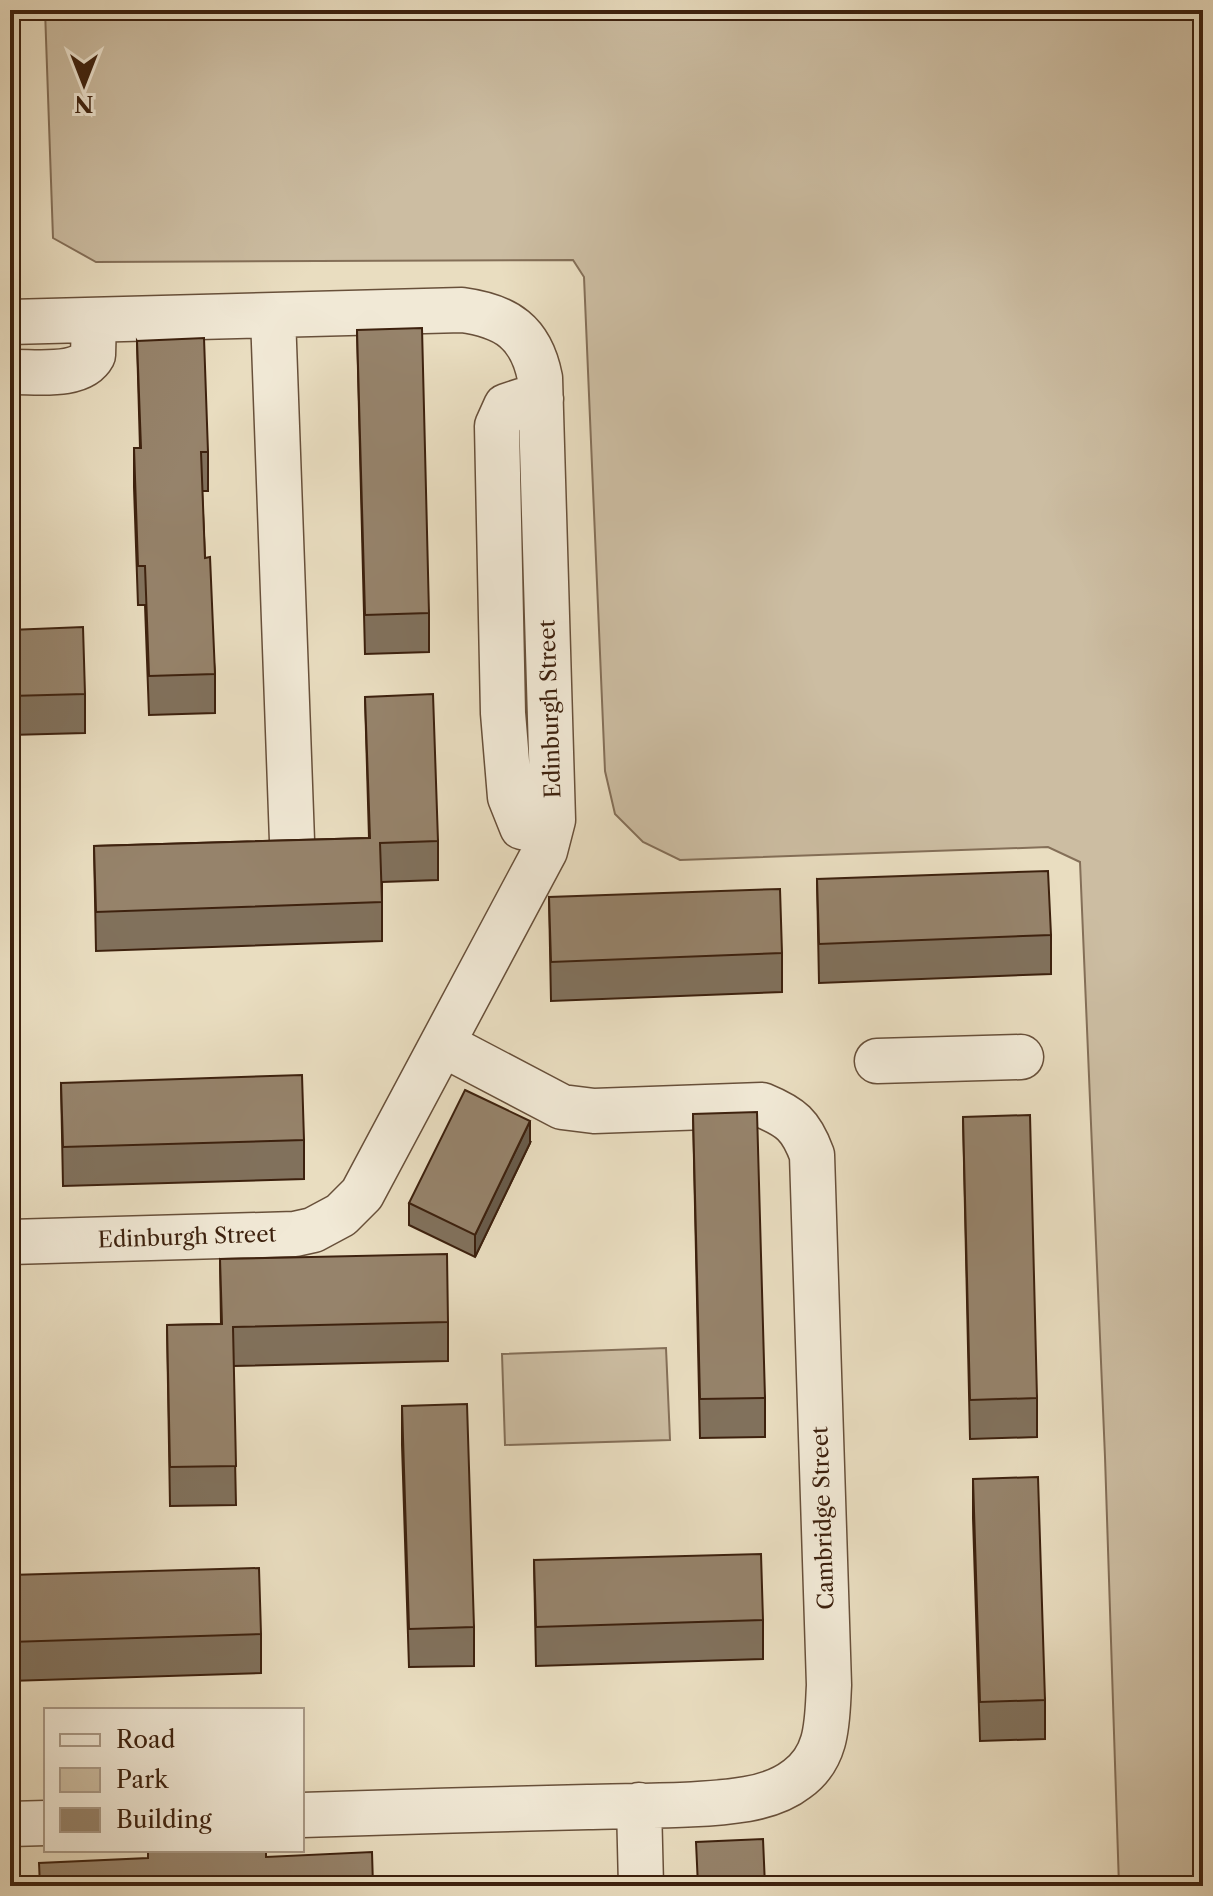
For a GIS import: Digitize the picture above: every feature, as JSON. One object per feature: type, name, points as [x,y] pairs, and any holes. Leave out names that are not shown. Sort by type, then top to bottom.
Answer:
[{"type":"street","name":"Edinburgh Street","points":[[10,322],[462,310],[490,314],[513,327],[531,348],[540,378],[553,820],[545,851],[444,1045],[362,1194],[341,1215],[313,1230],[295,1234],[10,1242]]},
{"type":"street","points":[[273,316],[292,841]]},
{"type":"street","points":[[10,372],[62,371],[83,366],[93,355],[94,320]]},
{"type":"street","name":"Cambridge Street","points":[[304,1815],[738,1800],[780,1789],[809,1769],[826,1735],[829,1685],[812,1155],[805,1137],[785,1115],[762,1105],[594,1111],[562,1107],[444,1045]]},
{"type":"street","points":[[877,1061],[1021,1057]]},
{"type":"street","points":[[639,1805],[641,1886]]},
{"type":"street","points":[[10,1824],[44,1823]]},
{"type":"green space","points":[[45,10],[1203,10],[1203,1886],[1119,1886],[1080,862],[1048,847],[680,860],[643,842],[615,814],[605,771],[584,277],[573,260],[96,262],[53,238]]},
{"type":"green space","points":[[666,1348],[670,1440],[505,1445],[502,1354]]},
{"type":"building","points":[[422,328],[429,613],[365,615],[357,330]]},
{"type":"building","points":[[204,338],[208,452],[201,452],[205,558],[210,557],[215,674],[149,676],[145,566],[138,566],[134,448],[141,448],[137,341]]},
{"type":"building","points":[[83,627],[85,694],[10,696],[10,630]]},
{"type":"building","points":[[433,694],[438,841],[380,843],[382,902],[96,912],[94,846],[370,838],[365,697]]},
{"type":"building","points":[[1048,871],[1051,935],[819,944],[817,879]]},
{"type":"building","points":[[780,889],[782,953],[551,962],[549,897]]},
{"type":"building","points":[[302,1075],[304,1140],[63,1147],[61,1083]]},
{"type":"building","points":[[465,1090],[530,1121],[475,1235],[409,1203]]},
{"type":"building","points":[[757,1112],[765,1398],[700,1399],[693,1114]]},
{"type":"building","points":[[1030,1115],[1037,1398],[970,1400],[963,1117]]},
{"type":"building","points":[[447,1254],[448,1322],[233,1327],[236,1466],[170,1467],[167,1325],[222,1324],[220,1259]]},
{"type":"building","points":[[467,1404],[474,1627],[409,1629],[402,1406]]},
{"type":"building","points":[[1038,1477],[1045,1700],[980,1702],[973,1479]]},
{"type":"building","points":[[761,1554],[763,1620],[536,1627],[534,1560]]},
{"type":"building","points":[[259,1568],[261,1634],[10,1642],[10,1575]]},
{"type":"building","points":[[763,1839],[765,1886],[698,1886],[696,1842]]},
{"type":"building","points":[[148,1852],[266,1852],[266,1857],[372,1852],[373,1886],[40,1886],[39,1863],[148,1858]]}]
